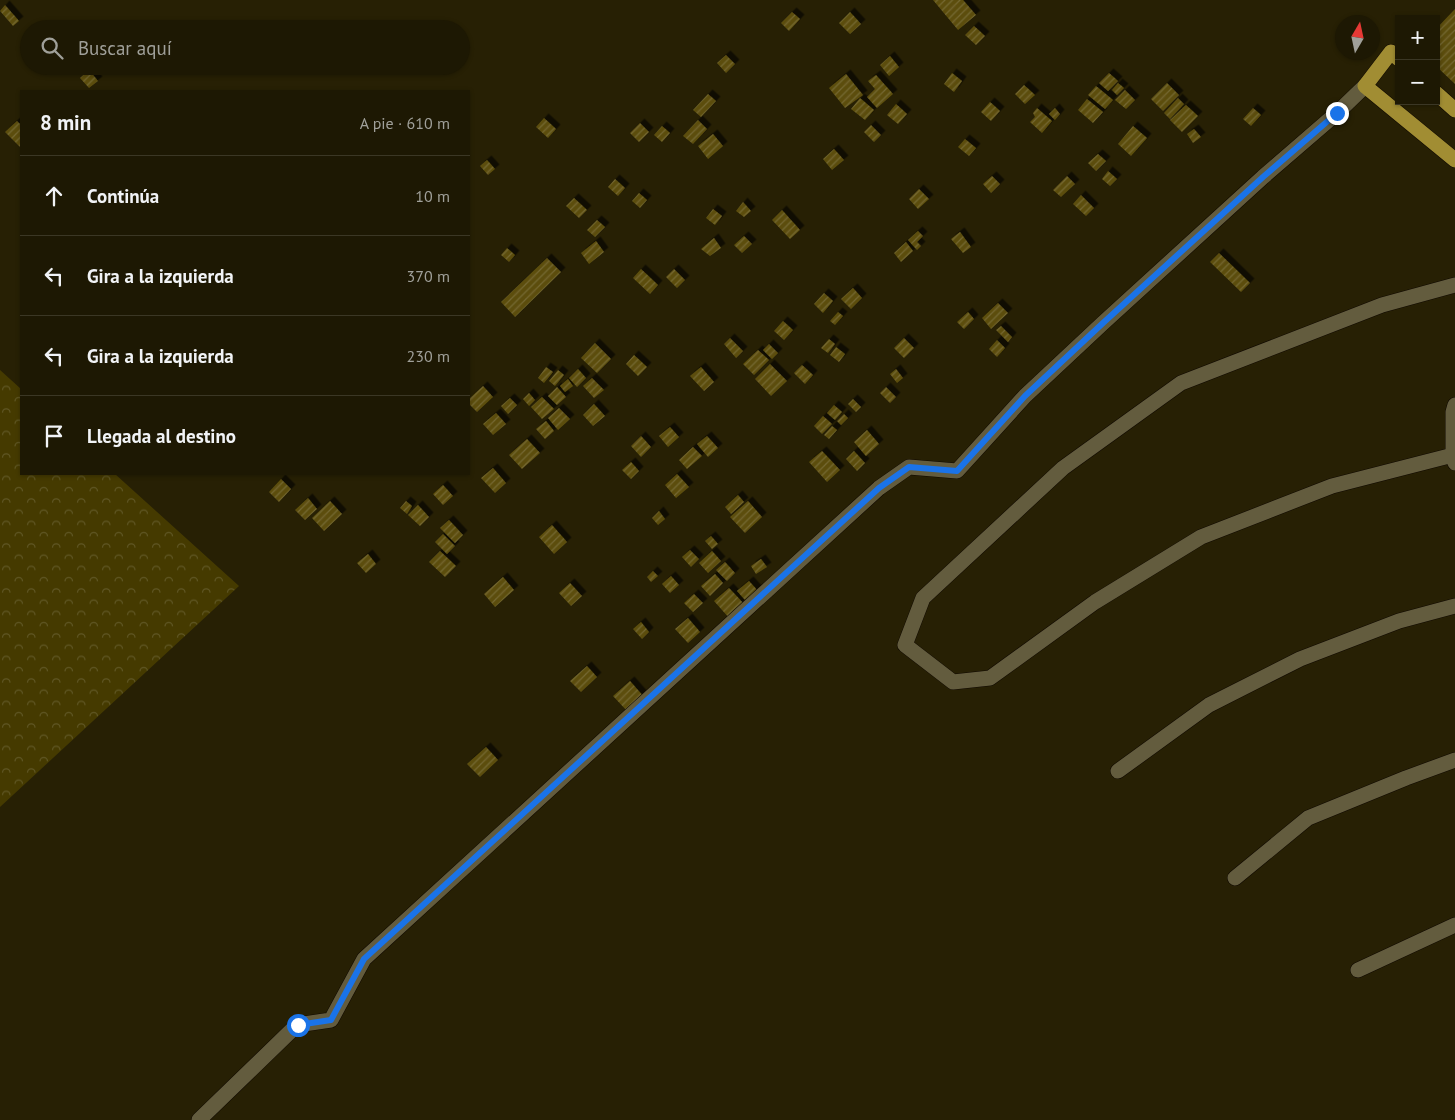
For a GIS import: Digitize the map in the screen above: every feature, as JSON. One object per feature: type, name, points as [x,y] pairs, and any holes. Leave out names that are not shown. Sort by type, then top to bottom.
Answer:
[{"type":"main road","points":[[1395,56],[1391,52],[1365,86],[1455,160]]},
{"type":"main road","points":[[1440,97],[1455,110]]},
{"type":"street","points":[[199,1120],[298,1025],[331,1020],[364,959],[879,488],[909,467],[957,471],[1025,396],[1365,86]]},
{"type":"street","points":[[1455,285],[1382,305],[1181,383],[1062,468],[922,598],[905,645],[953,682],[990,678],[1095,602],[1201,537],[1332,486],[1454,460],[1453,412],[1455,405]]},
{"type":"street","points":[[1118,771],[1209,705],[1300,659],[1399,621],[1455,606]]},
{"type":"street","points":[[1235,878],[1308,818],[1455,760]]},
{"type":"street","points":[[1358,970],[1455,926]]},
{"type":"green space","points":[[0,370],[20,388],[20,475],[116,475],[239,586],[0,807]]},
{"type":"building","points":[[933,0],[963,0],[976,15],[958,30]]},
{"type":"building","points":[[5,5],[19,21],[13,26],[0,11]]},
{"type":"building","points":[[1455,9],[1455,84],[1440,70],[1440,25]]},
{"type":"building","points":[[792,12],[800,19],[789,31],[781,23]]},
{"type":"building","points":[[850,12],[861,24],[850,34],[839,23]]},
{"type":"building","points":[[974,26],[985,36],[976,45],[965,35]]},
{"type":"building","points":[[726,55],[735,64],[726,73],[717,63]]},
{"type":"building","points":[[890,56],[899,67],[889,76],[880,65]]},
{"type":"building","points":[[952,73],[962,81],[954,92],[944,84]]},
{"type":"building","points":[[1109,73],[1118,81],[1108,91],[1099,83]]},
{"type":"building","points":[[846,74],[863,95],[845,108],[829,88]]},
{"type":"building","points":[[83,75],[93,75],[98,81],[89,88],[80,78]]},
{"type":"building","points":[[876,75],[893,94],[877,108],[867,97],[875,89],[868,81]]},
{"type":"building","points":[[1118,83],[1124,88],[1117,95],[1112,90]]},
{"type":"building","points":[[1167,83],[1179,95],[1163,111],[1151,99]]},
{"type":"building","points":[[1024,85],[1035,95],[1025,104],[1015,94]]},
{"type":"building","points":[[1096,86],[1113,100],[1105,109],[1088,95]]},
{"type":"building","points":[[1125,90],[1135,100],[1126,109],[1115,100]]},
{"type":"building","points":[[708,94],[716,101],[701,117],[693,110]]},
{"type":"building","points":[[860,98],[874,110],[865,120],[851,109]]},
{"type":"building","points":[[1178,98],[1184,104],[1170,119],[1164,113]]},
{"type":"building","points":[[1087,99],[1103,112],[1093,123],[1078,110]]},
{"type":"building","points":[[990,102],[1000,111],[991,121],[981,112]]},
{"type":"building","points":[[896,104],[907,114],[898,124],[887,115]]},
{"type":"building","points":[[1186,105],[1198,116],[1182,132],[1170,120]]},
{"type":"building","points":[[1037,108],[1052,121],[1042,133],[1030,122],[1035,117],[1033,113]]},
{"type":"building","points":[[1055,108],[1060,114],[1055,120],[1049,114]]},
{"type":"building","points":[[1253,108],[1261,115],[1251,126],[1243,119]]},
{"type":"building","points":[[544,118],[556,129],[548,138],[536,127]]},
{"type":"building","points":[[698,120],[707,129],[693,144],[683,136]]},
{"type":"building","points":[[17,121],[20,124],[20,147],[5,132]]},
{"type":"building","points":[[640,123],[649,132],[639,142],[630,133]]},
{"type":"building","points":[[871,125],[881,135],[874,142],[864,132]]},
{"type":"building","points":[[662,126],[670,133],[662,142],[654,135]]},
{"type":"building","points":[[1133,126],[1147,138],[1131,156],[1118,144]]},
{"type":"building","points":[[1194,129],[1201,137],[1193,143],[1187,134]]},
{"type":"building","points":[[713,134],[723,146],[708,159],[698,146]]},
{"type":"building","points":[[965,139],[976,148],[969,156],[958,147]]},
{"type":"building","points":[[834,149],[844,160],[832,170],[823,159]]},
{"type":"building","points":[[1098,154],[1106,161],[1096,171],[1088,163]]},
{"type":"building","points":[[487,160],[495,169],[488,175],[480,166]]},
{"type":"building","points":[[1108,171],[1117,179],[1110,186],[1102,179]]},
{"type":"building","points":[[992,176],[1000,184],[991,193],[983,184]]},
{"type":"building","points":[[1067,176],[1075,184],[1061,197],[1053,190]]},
{"type":"building","points":[[615,179],[625,188],[618,196],[608,187]]},
{"type":"building","points":[[919,189],[929,199],[918,209],[909,199]]},
{"type":"building","points":[[639,193],[647,200],[640,208],[632,201]]},
{"type":"building","points":[[1081,195],[1094,208],[1086,216],[1073,204]]},
{"type":"building","points":[[574,198],[587,210],[579,218],[566,206]]},
{"type":"building","points":[[743,202],[751,211],[744,217],[736,211]]},
{"type":"building","points":[[713,209],[722,216],[715,225],[706,218]]},
{"type":"building","points":[[782,210],[800,230],[790,239],[772,220]]},
{"type":"building","points":[[597,220],[605,227],[595,237],[587,230]]},
{"type":"building","points":[[918,231],[923,236],[917,242],[921,246],[917,250],[908,240]]},
{"type":"building","points":[[960,232],[971,247],[963,253],[951,239]]},
{"type":"building","points":[[744,236],[752,244],[742,253],[734,245]]},
{"type":"building","points":[[714,238],[721,248],[710,256],[701,249]]},
{"type":"building","points":[[596,241],[604,252],[589,264],[581,253]]},
{"type":"building","points":[[906,242],[913,251],[901,262],[894,253]]},
{"type":"building","points":[[507,248],[515,255],[509,262],[501,255]]},
{"type":"building","points":[[1219,253],[1250,283],[1241,292],[1210,262]]},
{"type":"building","points":[[547,258],[561,272],[515,317],[501,302]]},
{"type":"building","points":[[641,269],[658,285],[650,294],[633,278]]},
{"type":"building","points":[[674,269],[685,280],[677,288],[666,277]]},
{"type":"building","points":[[853,288],[862,298],[851,309],[841,299]]},
{"type":"building","points":[[824,293],[833,301],[823,313],[814,304]]},
{"type":"building","points":[[998,303],[1008,313],[991,329],[982,318]]},
{"type":"building","points":[[838,312],[843,316],[835,325],[830,321]]},
{"type":"building","points":[[968,312],[974,319],[964,329],[957,322]]},
{"type":"building","points":[[783,321],[793,330],[784,340],[774,331]]},
{"type":"building","points":[[1001,326],[1012,337],[1008,342],[996,330]]},
{"type":"building","points":[[730,338],[743,351],[736,358],[724,344]]},
{"type":"building","points":[[904,338],[914,348],[904,358],[894,348]]},
{"type":"building","points":[[829,339],[835,344],[828,353],[821,348]]},
{"type":"building","points":[[997,340],[1005,348],[997,357],[989,349]]},
{"type":"building","points":[[595,343],[611,359],[597,373],[581,358]]},
{"type":"building","points":[[769,344],[778,353],[772,359],[763,350]]},
{"type":"building","points":[[836,347],[845,354],[839,362],[830,355]]},
{"type":"building","points":[[758,350],[769,360],[754,375],[743,364]]},
{"type":"building","points":[[634,355],[647,367],[638,376],[626,364]]},
{"type":"building","points":[[770,364],[787,381],[771,396],[755,379]]},
{"type":"building","points":[[802,365],[813,375],[805,384],[794,373]]},
{"type":"building","points":[[546,367],[553,372],[544,383],[538,378]]},
{"type":"building","points":[[701,367],[714,382],[704,391],[690,376]]},
{"type":"building","points":[[578,369],[586,378],[577,387],[569,378]]},
{"type":"building","points":[[896,369],[903,378],[897,383],[890,374]]},
{"type":"building","points":[[558,370],[564,375],[555,386],[549,381]]},
{"type":"building","points":[[592,378],[604,390],[594,398],[583,386]]},
{"type":"building","points":[[568,379],[573,386],[565,392],[560,386]]},
{"type":"building","points":[[483,386],[493,397],[477,412],[470,405],[470,398]]},
{"type":"building","points":[[557,387],[566,397],[557,405],[548,396]]},
{"type":"building","points":[[886,387],[896,397],[890,403],[880,393]]},
{"type":"building","points":[[529,393],[535,400],[529,406],[523,399]]},
{"type":"building","points":[[542,397],[554,409],[542,419],[531,407]]},
{"type":"building","points":[[510,398],[517,405],[508,414],[501,406]]},
{"type":"building","points":[[853,399],[861,407],[856,412],[848,404]]},
{"type":"building","points":[[594,404],[605,416],[593,426],[583,415]]},
{"type":"building","points":[[834,405],[842,412],[835,420],[827,413]]},
{"type":"building","points":[[559,408],[570,419],[558,430],[548,418]]},
{"type":"building","points":[[496,413],[506,424],[493,435],[483,424]]},
{"type":"building","points":[[844,414],[848,418],[841,425],[837,421]]},
{"type":"building","points":[[823,416],[832,424],[822,434],[814,426]]},
{"type":"building","points":[[546,421],[554,431],[545,439],[536,429]]},
{"type":"building","points":[[832,426],[837,430],[829,439],[824,435]]},
{"type":"building","points":[[670,427],[679,437],[668,447],[659,436]]},
{"type":"building","points":[[867,430],[879,444],[866,456],[854,442]]},
{"type":"building","points":[[641,436],[651,447],[641,457],[631,446]]},
{"type":"building","points":[[707,436],[718,448],[708,457],[697,444]]},
{"type":"building","points":[[527,439],[540,453],[522,469],[509,455]]},
{"type":"building","points":[[693,447],[702,456],[687,469],[679,460]]},
{"type":"building","points":[[822,451],[840,470],[827,482],[809,462]]},
{"type":"building","points":[[854,451],[865,463],[857,471],[846,459]]},
{"type":"building","points":[[631,462],[639,471],[631,479],[622,470]]},
{"type":"building","points":[[493,468],[506,483],[495,493],[481,478]]},
{"type":"building","points":[[677,474],[689,487],[676,498],[665,485]]},
{"type":"building","points":[[281,479],[291,489],[279,502],[269,492]]},
{"type":"building","points":[[443,485],[453,496],[443,505],[433,494]]},
{"type":"building","points":[[738,495],[744,502],[731,514],[725,507]]},
{"type":"building","points":[[308,498],[317,509],[305,520],[295,510]]},
{"type":"building","points":[[330,501],[342,514],[324,531],[312,518]]},
{"type":"building","points":[[406,501],[412,506],[407,514],[400,508]]},
{"type":"building","points":[[748,501],[762,517],[745,533],[730,517]]},
{"type":"building","points":[[418,505],[429,517],[420,526],[408,515]]},
{"type":"building","points":[[659,511],[665,519],[658,525],[652,518]]},
{"type":"building","points":[[449,520],[463,535],[455,543],[440,528]]},
{"type":"building","points":[[552,525],[567,542],[554,554],[539,537]]},
{"type":"building","points":[[443,534],[455,546],[447,554],[435,542]]},
{"type":"building","points":[[711,536],[718,544],[712,549],[705,541]]},
{"type":"building","points":[[690,550],[699,559],[691,567],[682,557]]},
{"type":"building","points":[[440,551],[456,566],[445,577],[429,562]]},
{"type":"building","points":[[712,551],[721,561],[708,573],[699,563]]},
{"type":"building","points":[[368,554],[376,564],[366,573],[357,563]]},
{"type":"building","points":[[761,559],[767,567],[756,574],[751,566]]},
{"type":"building","points":[[725,562],[735,573],[727,581],[716,570]]},
{"type":"building","points":[[653,571],[658,576],[651,582],[647,577]]},
{"type":"building","points":[[715,574],[723,583],[710,596],[701,586]]},
{"type":"building","points":[[671,576],[679,585],[670,593],[662,584]]},
{"type":"building","points":[[503,577],[514,590],[495,607],[484,594]]},
{"type":"building","points":[[749,581],[758,591],[746,601],[737,591]]},
{"type":"building","points":[[570,583],[582,596],[571,606],[559,593]]},
{"type":"building","points":[[729,588],[745,605],[730,619],[714,601]]},
{"type":"building","points":[[694,594],[703,603],[693,612],[684,603]]},
{"type":"building","points":[[688,618],[700,632],[688,643],[675,629]]},
{"type":"building","points":[[641,622],[649,632],[642,639],[633,629]]},
{"type":"building","points":[[587,666],[597,677],[581,692],[570,681]]},
{"type":"building","points":[[630,681],[644,697],[627,711],[613,696]]},
{"type":"building","points":[[486,747],[498,760],[480,777],[467,764]]},
{"type":"route","points":[[298,1025],[331,1020],[364,959],[879,488],[909,467],[957,471],[1025,396],[1263,177],[1337,113]]}]
